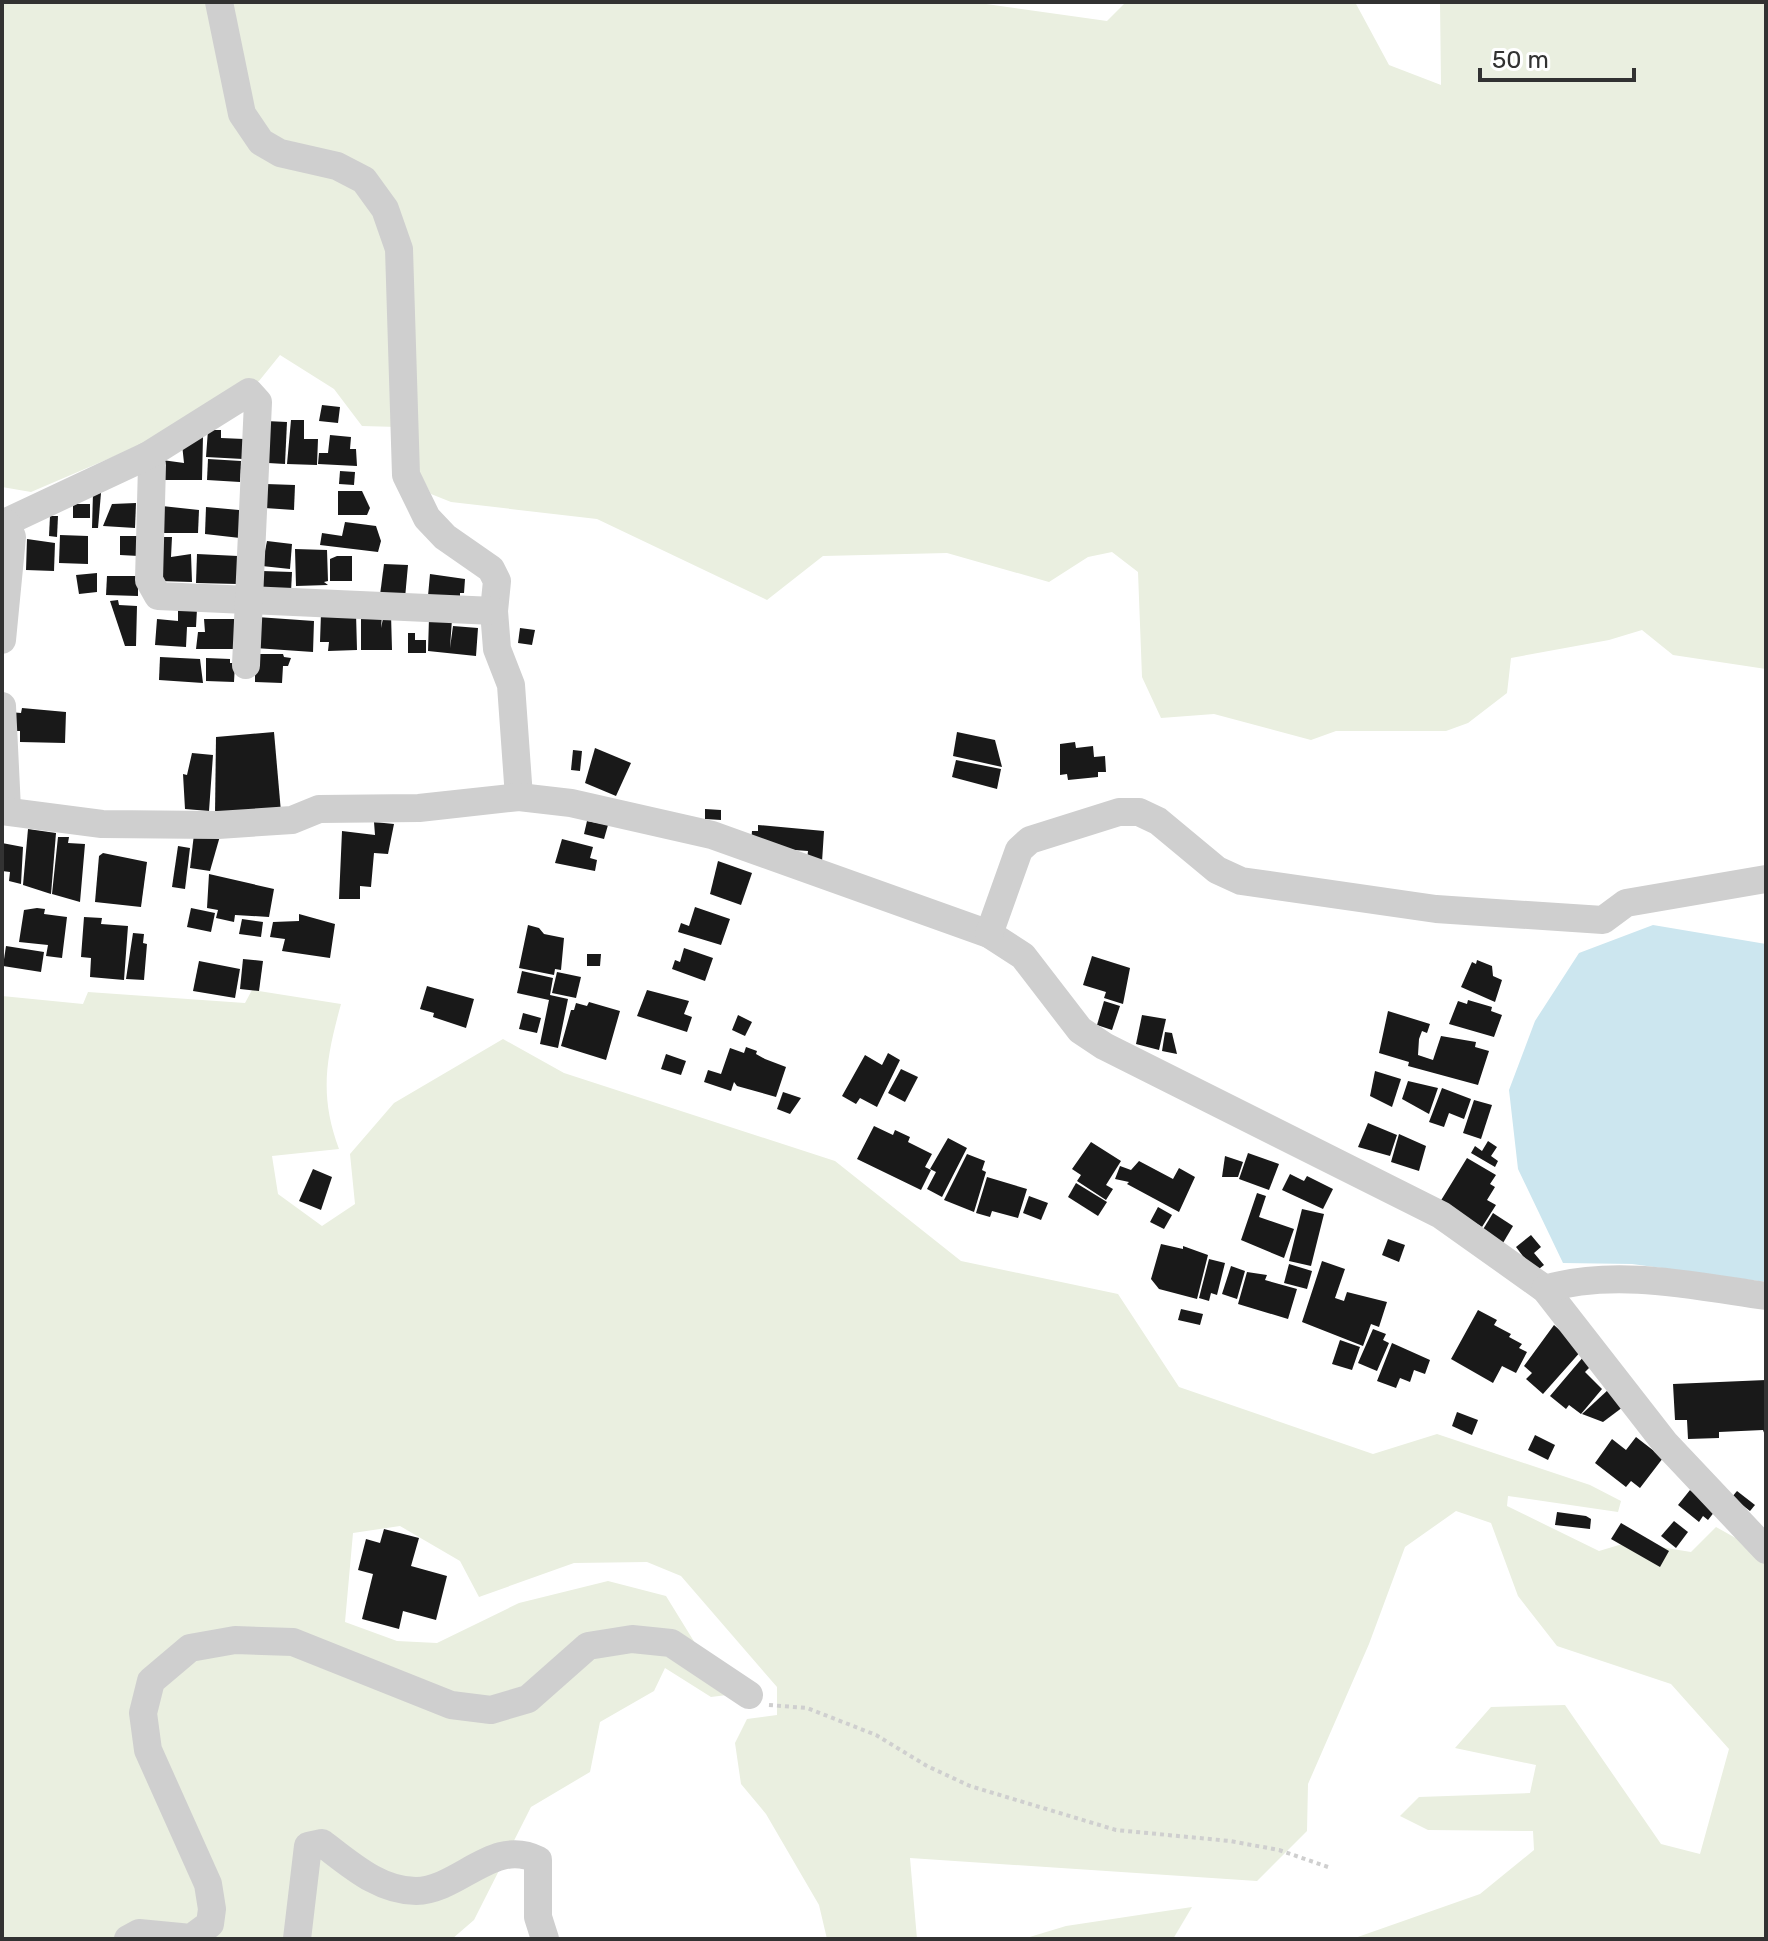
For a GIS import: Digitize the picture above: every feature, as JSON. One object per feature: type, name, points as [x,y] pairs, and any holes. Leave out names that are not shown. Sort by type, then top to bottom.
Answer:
[{"type":"street","points":[[219,2],[242,114],[261,142],[280,153],[337,166],[364,180],[385,209],[399,249],[406,475],[427,518],[445,537],[491,569],[497,581],[494,611],[497,649],[511,685],[519,797]]},
{"type":"street","points":[[2,640],[12,537],[5,524],[147,456],[249,392],[258,402],[246,665]]},
{"type":"street","points":[[147,456],[152,465],[149,580],[158,596],[494,611]]},
{"type":"street","points":[[2,706],[5,810],[102,824],[218,825],[292,820],[319,809],[419,808],[519,797],[571,803],[712,835],[989,934],[1023,956],[1080,1030],[1104,1046],[1441,1215],[1545,1289],[1665,1443],[1766,1550]]},
{"type":"street","points":[[989,934],[1019,850],[1030,840],[1119,812],[1139,812],[1158,821],[1217,870],[1241,881],[1436,909],[1603,920],[1626,903],[1766,879]]},
{"type":"street","points":[[1545,1289],[1567,1283],[1615,1278],[1766,1296]]},
{"type":"street","points":[[128,1939],[139,1933],[191,1938],[210,1924],[212,1909],[208,1884],[148,1750],[143,1713],[151,1681],[190,1648],[235,1640],[293,1642],[451,1705],[491,1710],[528,1699],[588,1646],[632,1639],[671,1643],[749,1695]]},
{"type":"street","points":[[297,1939],[308,1846],[322,1843],[372,1880],[415,1891],[435,1886],[503,1854],[524,1853],[538,1860],[538,1917],[545,1939]]},
{"type":"path","points":[[749,1695],[771,1707],[807,1708],[876,1735],[927,1766],[970,1786],[1116,1830],[1230,1841],[1279,1850],[1328,1867]]},
{"type":"shaded area","points":[[2,2],[214,2],[238,116],[361,183],[395,250],[398,427],[362,426],[334,389],[280,355],[259,381],[143,444],[31,492],[2,487]]},
{"type":"shaded area","points":[[224,2],[972,2],[1107,21],[1126,2],[1355,2],[1389,65],[1441,85],[1440,2],[1766,2],[1766,669],[1673,655],[1642,630],[1609,640],[1511,658],[1507,693],[1468,723],[1446,731],[1336,731],[1311,740],[1214,714],[1161,718],[1142,677],[1138,572],[1112,552],[1088,557],[1049,582],[947,553],[823,556],[767,600],[597,519],[451,502],[431,494],[415,464],[395,214],[279,143],[251,112]]},
{"type":"shaded area","points":[[252,990],[341,1004],[327,1077],[329,1111],[339,1149],[272,1156],[278,1194],[322,1226],[355,1204],[350,1154],[394,1103],[503,1039],[564,1073],[835,1161],[961,1261],[1118,1294],[1179,1387],[1373,1454],[1437,1434],[1590,1485],[1621,1501],[1618,1512],[1508,1496],[1507,1506],[1599,1551],[1629,1542],[1691,1552],[1716,1527],[1750,1546],[1766,1562],[1766,1939],[1352,1939],[1480,1894],[1534,1850],[1533,1831],[1428,1830],[1400,1816],[1419,1797],[1530,1793],[1536,1765],[1455,1748],[1491,1707],[1565,1705],[1661,1844],[1700,1854],[1729,1749],[1671,1684],[1557,1646],[1518,1596],[1491,1523],[1456,1511],[1405,1547],[1369,1644],[1308,1784],[1307,1831],[1257,1881],[910,1858],[917,1939],[827,1939],[819,1905],[766,1814],[741,1784],[735,1743],[747,1719],[777,1715],[777,1687],[681,1576],[647,1562],[574,1563],[479,1597],[460,1561],[400,1526],[353,1533],[345,1622],[397,1641],[437,1643],[519,1603],[608,1581],[666,1596],[727,1695],[711,1697],[665,1668],[654,1691],[600,1722],[590,1772],[531,1807],[474,1920],[452,1939],[2,1939],[2,996],[83,1004],[88,992],[245,1003]]},
{"type":"shaded area","points":[[1192,1907],[1173,1939],[1023,1939],[1066,1926]]},
{"type":"water","points":[[1653,925],[1766,944],[1766,1282],[1632,1264],[1563,1263],[1518,1169],[1509,1090],[1535,1021],[1579,953]]},
{"type":"building","points":[[322,405],[340,407],[338,423],[319,421]]},
{"type":"building","points":[[291,420],[304,420],[304,439],[318,439],[317,465],[287,464]]},
{"type":"building","points":[[266,421],[287,422],[285,464],[268,463]]},
{"type":"building","points":[[208,430],[221,430],[221,438],[244,439],[243,459],[206,457]]},
{"type":"building","points":[[330,435],[351,437],[350,449],[356,449],[357,466],[318,464],[319,453],[328,453]]},
{"type":"building","points":[[203,436],[202,480],[162,480],[162,460],[184,463],[182,444]]},
{"type":"building","points":[[208,459],[241,461],[240,482],[207,480]]},
{"type":"building","points":[[340,471],[355,472],[354,485],[339,484]]},
{"type":"building","points":[[266,484],[295,485],[294,510],[265,508]]},
{"type":"building","points":[[338,491],[362,491],[370,508],[367,515],[338,515]]},
{"type":"building","points":[[93,493],[101,493],[98,528],[92,528]]},
{"type":"building","points":[[136,503],[135,528],[103,526],[112,504]]},
{"type":"building","points":[[73,504],[90,504],[90,518],[73,518]]},
{"type":"building","points":[[162,506],[199,510],[198,533],[162,533]]},
{"type":"building","points":[[206,507],[239,510],[240,538],[205,534]]},
{"type":"building","points":[[50,516],[58,516],[57,537],[49,536]]},
{"type":"building","points":[[345,522],[376,526],[381,541],[378,552],[320,545],[322,533],[342,536]]},
{"type":"building","points":[[60,535],[88,536],[88,564],[59,563]]},
{"type":"building","points":[[120,536],[139,536],[139,556],[120,555]]},
{"type":"building","points":[[160,537],[172,537],[171,557],[191,554],[192,582],[159,581]]},
{"type":"building","points":[[27,539],[55,543],[54,571],[26,570]]},
{"type":"building","points":[[267,541],[292,544],[290,569],[262,566]]},
{"type":"building","points":[[295,549],[327,550],[328,581],[324,582],[328,585],[296,586]]},
{"type":"building","points":[[197,554],[238,556],[238,584],[196,583]]},
{"type":"building","points":[[352,556],[352,581],[330,581],[330,559]]},
{"type":"building","points":[[384,564],[408,565],[405,598],[380,595]]},
{"type":"building","points":[[262,571],[292,572],[291,592],[261,592]]},
{"type":"building","points":[[97,573],[97,592],[79,594],[76,575]]},
{"type":"building","points":[[430,574],[465,579],[464,593],[460,593],[460,598],[428,596]]},
{"type":"building","points":[[107,576],[138,576],[138,596],[106,595]]},
{"type":"building","points":[[118,600],[119,605],[137,606],[136,646],[125,646],[110,601]]},
{"type":"building","points":[[178,609],[197,609],[196,627],[187,627],[186,647],[155,645],[157,619],[178,621]]},
{"type":"building","points":[[321,613],[356,613],[357,650],[328,651],[329,642],[320,642]]},
{"type":"building","points":[[384,614],[391,614],[392,650],[361,650],[361,615],[382,615],[381,628]]},
{"type":"building","points":[[257,617],[314,621],[313,652],[255,648]]},
{"type":"building","points":[[429,618],[452,619],[450,648],[453,626],[478,628],[476,656],[428,651]]},
{"type":"building","points":[[204,619],[237,619],[237,649],[196,649],[198,632],[205,632]]},
{"type":"building","points":[[520,628],[535,630],[532,645],[518,643]]},
{"type":"building","points":[[408,633],[415,633],[415,640],[426,640],[426,653],[408,653]]},
{"type":"building","points":[[255,654],[283,654],[291,658],[288,666],[283,666],[282,683],[255,682]]},
{"type":"building","points":[[160,657],[200,659],[203,683],[159,680]]},
{"type":"building","points":[[206,658],[230,659],[230,663],[235,663],[234,682],[206,681]]},
{"type":"building","points":[[22,708],[66,712],[65,743],[20,742],[20,731],[8,731],[9,712],[21,713]]},
{"type":"building","points":[[274,732],[281,812],[215,815],[216,737]]},
{"type":"building","points":[[957,732],[995,740],[1002,767],[953,756]]},
{"type":"building","points":[[1075,742],[1076,748],[1093,746],[1094,757],[1105,756],[1106,772],[1098,772],[1098,777],[1068,780],[1067,774],[1060,775],[1060,744]]},
{"type":"building","points":[[595,748],[631,763],[616,796],[585,783]]},
{"type":"building","points":[[573,750],[582,751],[580,771],[571,770]]},
{"type":"building","points":[[192,753],[213,755],[209,811],[185,809],[183,774],[187,775]]},
{"type":"building","points":[[956,760],[1001,769],[997,789],[952,777]]},
{"type":"building","points":[[705,809],[721,810],[721,820],[705,819]]},
{"type":"building","points":[[587,821],[608,825],[604,839],[584,834]]},
{"type":"building","points":[[374,822],[394,824],[388,854],[374,853],[371,887],[360,886],[360,899],[339,899],[342,831],[375,835]]},
{"type":"building","points":[[758,825],[824,831],[822,862],[807,860],[808,851],[767,848],[751,843],[752,831],[758,831]]},
{"type":"building","points":[[28,829],[56,833],[51,894],[23,885]]},
{"type":"building","points":[[194,834],[220,836],[210,871],[190,868]]},
{"type":"building","points":[[58,837],[69,837],[68,843],[85,844],[80,902],[52,894]]},
{"type":"building","points":[[562,839],[593,847],[590,858],[597,860],[595,871],[555,863]]},
{"type":"building","points":[[2,843],[23,847],[21,884],[9,881],[10,872],[2,871]]},
{"type":"building","points":[[178,846],[190,848],[185,889],[172,887]]},
{"type":"building","points":[[103,853],[147,862],[141,907],[95,902],[99,856]]},
{"type":"building","points":[[718,861],[752,873],[741,905],[710,894]]},
{"type":"building","points":[[209,874],[274,889],[269,917],[235,915],[234,922],[216,918],[218,910],[207,908]]},
{"type":"building","points":[[695,907],[730,919],[721,945],[678,932],[681,923],[689,926]]},
{"type":"building","points":[[191,908],[215,913],[211,932],[187,927]]},
{"type":"building","points":[[45,909],[44,914],[67,917],[62,958],[46,956],[48,945],[19,942],[24,910]]},
{"type":"building","points":[[299,914],[335,924],[330,958],[282,951],[285,939],[270,937],[273,922],[299,921]]},
{"type":"building","points":[[84,917],[102,918],[101,924],[128,926],[124,980],[90,977],[91,958],[81,957]]},
{"type":"building","points":[[242,919],[263,922],[261,937],[239,934]]},
{"type":"building","points":[[528,925],[539,928],[544,934],[564,938],[561,970],[555,969],[554,975],[519,968]]},
{"type":"building","points":[[133,933],[144,934],[143,943],[147,944],[144,980],[126,979]]},
{"type":"building","points":[[6,946],[44,952],[41,972],[3,966]]},
{"type":"building","points":[[684,948],[713,958],[705,981],[672,969],[675,960],[680,962]]},
{"type":"building","points":[[587,954],[601,954],[600,966],[587,966]]},
{"type":"building","points":[[1092,956],[1130,968],[1123,1004],[1104,998],[1106,992],[1083,985]]},
{"type":"building","points":[[243,959],[263,961],[259,991],[240,989]]},
{"type":"building","points":[[1477,960],[1492,966],[1493,976],[1502,980],[1495,1002],[1461,987],[1472,962],[1476,964]]},
{"type":"building","points":[[199,961],[240,969],[235,998],[193,991]]},
{"type":"building","points":[[522,971],[553,978],[550,995],[568,999],[558,1048],[540,1044],[549,1000],[517,993]]},
{"type":"building","points":[[557,972],[581,977],[576,998],[552,993]]},
{"type":"building","points":[[427,986],[474,999],[466,1028],[433,1017],[434,1013],[420,1009]]},
{"type":"building","points":[[647,990],[689,1001],[684,1014],[692,1017],[687,1032],[637,1016]]},
{"type":"building","points":[[1468,1000],[1492,1007],[1491,1011],[1502,1015],[1494,1037],[1449,1024],[1458,1001],[1467,1004]]},
{"type":"building","points":[[1104,1001],[1120,1006],[1112,1030],[1097,1025]]},
{"type":"building","points":[[589,1002],[620,1011],[606,1060],[561,1046],[571,1010],[574,1010],[576,1003],[587,1006]]},
{"type":"building","points":[[1388,1011],[1430,1024],[1427,1033],[1422,1031],[1418,1055],[1433,1060],[1441,1036],[1476,1042],[1475,1047],[1489,1051],[1478,1085],[1408,1066],[1409,1062],[1379,1053]]},
{"type":"building","points":[[523,1013],[541,1018],[537,1033],[519,1029]]},
{"type":"building","points":[[738,1015],[752,1022],[745,1036],[732,1030]]},
{"type":"building","points":[[1142,1015],[1166,1019],[1159,1050],[1136,1044]]},
{"type":"building","points":[[1165,1032],[1172,1033],[1177,1054],[1162,1051]]},
{"type":"building","points":[[746,1047],[786,1067],[776,1097],[737,1086],[734,1082],[731,1091],[704,1082],[708,1070],[721,1074],[730,1048],[744,1053]]},
{"type":"building","points":[[888,1053],[900,1060],[877,1107],[860,1098],[856,1104],[842,1096],[865,1055],[882,1065]]},
{"type":"building","points":[[666,1054],[686,1061],[681,1075],[661,1069]]},
{"type":"building","points":[[901,1069],[918,1077],[905,1102],[888,1093]]},
{"type":"building","points":[[1375,1071],[1401,1079],[1392,1107],[1370,1096]]},
{"type":"building","points":[[1408,1081],[1438,1088],[1429,1114],[1402,1099]]},
{"type":"building","points":[[1442,1088],[1471,1099],[1464,1119],[1449,1113],[1444,1127],[1429,1122]]},
{"type":"building","points":[[783,1092],[801,1098],[790,1114],[777,1109]]},
{"type":"building","points":[[1474,1100],[1492,1105],[1481,1139],[1463,1133]]},
{"type":"building","points":[[1368,1123],[1397,1135],[1390,1156],[1358,1147]]},
{"type":"building","points":[[874,1126],[893,1135],[895,1130],[910,1137],[908,1142],[932,1154],[925,1167],[931,1170],[921,1190],[857,1159]]},
{"type":"building","points":[[1399,1134],[1426,1146],[1419,1171],[1391,1162]]},
{"type":"building","points":[[948,1138],[967,1148],[942,1197],[927,1189],[936,1172],[930,1169]]},
{"type":"building","points":[[1488,1141],[1497,1147],[1491,1156],[1498,1161],[1495,1167],[1471,1153],[1475,1146],[1482,1151]]},
{"type":"building","points":[[1091,1142],[1121,1161],[1106,1185],[1113,1189],[1106,1200],[1077,1181],[1081,1175],[1072,1169]]},
{"type":"building","points":[[1248,1153],[1279,1164],[1269,1190],[1239,1179]]},
{"type":"building","points":[[967,1154],[985,1161],[982,1170],[986,1172],[974,1212],[944,1200]]},
{"type":"building","points":[[1225,1156],[1243,1162],[1238,1177],[1222,1177]]},
{"type":"building","points":[[1467,1158],[1496,1175],[1490,1184],[1495,1187],[1487,1200],[1496,1205],[1482,1227],[1440,1202]]},
{"type":"building","points":[[1139,1161],[1173,1179],[1179,1168],[1195,1177],[1179,1212],[1127,1184],[1129,1182],[1115,1179],[1120,1166],[1131,1170]]},
{"type":"building","points":[[313,1169],[332,1177],[321,1210],[299,1201]]},
{"type":"building","points":[[1290,1174],[1304,1181],[1307,1176],[1333,1189],[1323,1209],[1282,1190]]},
{"type":"building","points":[[987,1177],[1027,1189],[1018,1218],[992,1211],[990,1217],[976,1213]]},
{"type":"building","points":[[1076,1183],[1107,1202],[1098,1216],[1068,1197]]},
{"type":"building","points":[[1257,1193],[1266,1196],[1259,1217],[1294,1229],[1284,1258],[1241,1240]]},
{"type":"building","points":[[1029,1196],[1048,1203],[1041,1220],[1023,1213]]},
{"type":"building","points":[[1158,1207],[1172,1215],[1164,1229],[1150,1222]]},
{"type":"building","points":[[1302,1209],[1324,1214],[1311,1266],[1289,1261]]},
{"type":"building","points":[[1493,1213],[1513,1226],[1503,1243],[1482,1231]]},
{"type":"building","points":[[1531,1235],[1541,1247],[1534,1253],[1544,1265],[1535,1272],[1516,1247]]},
{"type":"building","points":[[1388,1239],[1405,1245],[1399,1262],[1382,1255]]},
{"type":"building","points":[[1161,1244],[1183,1249],[1183,1246],[1208,1255],[1197,1299],[1159,1289],[1151,1279]]},
{"type":"building","points":[[1209,1259],[1225,1263],[1217,1295],[1211,1293],[1209,1301],[1199,1298]]},
{"type":"building","points":[[1322,1261],[1345,1269],[1335,1298],[1344,1301],[1347,1292],[1387,1302],[1379,1327],[1371,1324],[1363,1346],[1302,1322]]},
{"type":"building","points":[[1289,1264],[1312,1271],[1307,1289],[1284,1283]]},
{"type":"building","points":[[1231,1266],[1245,1271],[1237,1299],[1222,1294]]},
{"type":"building","points":[[1247,1272],[1267,1275],[1265,1280],[1297,1289],[1288,1319],[1238,1304]]},
{"type":"building","points":[[1181,1309],[1203,1314],[1200,1325],[1178,1320]]},
{"type":"building","points":[[1478,1310],[1497,1320],[1494,1325],[1511,1334],[1509,1337],[1522,1344],[1519,1348],[1527,1352],[1516,1373],[1502,1366],[1493,1383],[1451,1359]]},
{"type":"building","points":[[1554,1325],[1582,1350],[1543,1394],[1526,1379],[1532,1373],[1524,1366]]},
{"type":"building","points":[[1373,1329],[1386,1334],[1383,1340],[1389,1343],[1377,1371],[1358,1363]]},
{"type":"building","points":[[1340,1340],[1360,1347],[1352,1370],[1332,1364]]},
{"type":"building","points":[[1392,1343],[1430,1360],[1425,1374],[1414,1370],[1410,1382],[1400,1378],[1396,1388],[1377,1381]]},
{"type":"building","points":[[1584,1356],[1593,1364],[1585,1372],[1602,1389],[1581,1414],[1569,1405],[1566,1409],[1550,1396]]},
{"type":"building","points":[[1766,1380],[1766,1438],[1763,1430],[1719,1432],[1719,1438],[1688,1439],[1687,1420],[1675,1420],[1673,1384]]},
{"type":"building","points":[[1609,1389],[1623,1407],[1603,1422],[1582,1414]]},
{"type":"building","points":[[1457,1412],[1478,1420],[1472,1435],[1452,1426]]},
{"type":"building","points":[[1535,1435],[1555,1445],[1548,1460],[1528,1450]]},
{"type":"building","points":[[1636,1437],[1663,1458],[1640,1488],[1631,1481],[1626,1487],[1595,1463],[1612,1439],[1626,1450]]},
{"type":"building","points":[[1690,1490],[1715,1511],[1708,1520],[1703,1516],[1699,1522],[1678,1505]]},
{"type":"building","points":[[1737,1491],[1755,1505],[1750,1511],[1732,1497]]},
{"type":"building","points":[[1557,1512],[1586,1516],[1591,1519],[1590,1529],[1555,1525]]},
{"type":"building","points":[[1674,1521],[1688,1532],[1676,1548],[1661,1536]]},
{"type":"building","points":[[1621,1523],[1669,1551],[1660,1567],[1611,1539]]},
{"type":"building","points":[[384,1529],[419,1538],[411,1566],[447,1576],[436,1620],[403,1611],[399,1629],[362,1619],[373,1574],[358,1570],[366,1539],[380,1543]]}]
